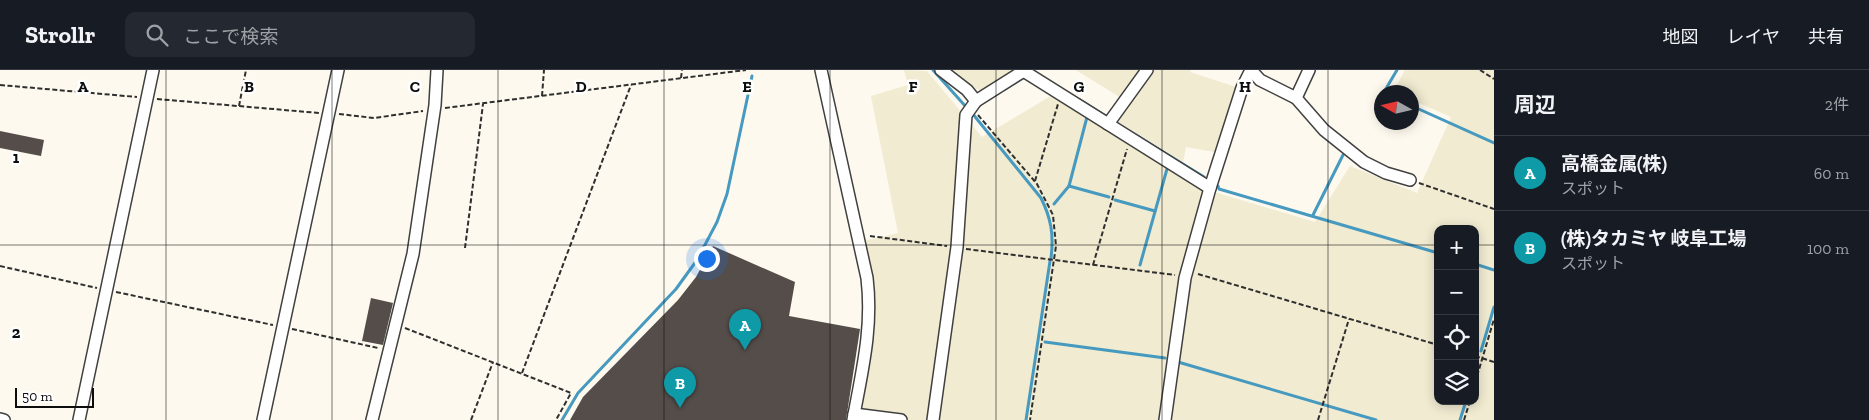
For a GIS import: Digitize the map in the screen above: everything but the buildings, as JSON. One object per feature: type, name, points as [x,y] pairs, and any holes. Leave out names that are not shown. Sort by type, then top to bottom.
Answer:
[{"type":"street","points":[[78,420],[153,70]]},
{"type":"street","points":[[263,420],[338,70]]},
{"type":"street","points":[[372,420],[413,254],[435,106],[437,70]]},
{"type":"street","points":[[821,70],[867,278],[869,328],[853,417],[901,420]]},
{"type":"street","points":[[941,70],[967,90],[974,104]]},
{"type":"street","points":[[933,420],[957,247],[966,115],[974,104],[1024,70],[1210,188]]},
{"type":"street","points":[[1108,124],[1147,70]]},
{"type":"street","points":[[1165,420],[1186,274],[1210,188],[1242,88],[1251,70],[1260,80],[1296,98],[1324,130],[1364,162],[1386,173],[1410,180]]},
{"type":"street","points":[[1296,98],[1309,70]]},
{"type":"path","points":[[239,106],[246,70]]},
{"type":"path","points":[[542,96],[544,70]]},
{"type":"path","points":[[682,70],[681,78],[746,70]]},
{"type":"path","points":[[1480,70],[1494,79]]},
{"type":"path","points":[[522,373],[631,85]]},
{"type":"path","points":[[1035,182],[1061,95]]},
{"type":"path","points":[[465,248],[483,103]]},
{"type":"path","points":[[974,104],[1035,182],[1046,198],[1053,216],[1056,234],[1054,260],[1030,420]]},
{"type":"path","points":[[1093,265],[1130,138]]},
{"type":"path","points":[[1410,180],[1494,208]]},
{"type":"path","points":[[857,238],[868,236],[1093,265],[1186,274],[1434,344]]},
{"type":"path","points":[[0,266],[388,350]]},
{"type":"path","points":[[1318,420],[1349,319]]},
{"type":"path","points":[[1479,371],[1494,319]]},
{"type":"path","points":[[396,324],[571,392],[556,420]]},
{"type":"path","points":[[1479,358],[1494,362]]},
{"type":"path","points":[[471,420],[493,362]]},
{"type":"path","points":[[1464,420],[1469,405]]},
{"type":"shaded area","points":[[904,70],[927,71],[982,137],[1054,94],[1201,188],[1315,222],[1350,166],[1417,193],[1451,117],[1419,103],[1419,85],[1397,85],[1405,70],[1494,70],[1494,420],[857,420],[874,323],[874,303],[863,241],[898,233],[871,96],[908,85]]},
{"type":"shaded area","points":[[948,70],[1017,70],[982,91],[965,85]]},
{"type":"shaded area","points":[[1076,70],[1141,70],[1121,98]]},
{"type":"shaded area","points":[[1150,70],[1191,70],[1190,72],[1236,87],[1214,152],[1186,147],[1183,162],[1114,119]]},
{"type":"waterway","points":[[933,70],[967,108]]},
{"type":"waterway","points":[[1388,85],[1397,70]]},
{"type":"waterway","points":[[562,420],[578,393],[676,289],[697,260],[717,222],[727,194],[752,76]]},
{"type":"waterway","points":[[1005,89],[1023,78]]},
{"type":"waterway","points":[[1080,100],[1109,118]]},
{"type":"waterway","points":[[1419,109],[1494,143]]},
{"type":"waterway","points":[[972,113],[1041,198],[1051,227],[1051,258]]},
{"type":"waterway","points":[[1054,204],[1069,186],[1087,117]]},
{"type":"waterway","points":[[1134,134],[1204,177]]},
{"type":"waterway","points":[[1313,215],[1343,155]]},
{"type":"waterway","points":[[1140,265],[1167,169]]},
{"type":"waterway","points":[[1069,186],[1109,197]]},
{"type":"waterway","points":[[1218,186],[1219,189],[1434,252]]},
{"type":"waterway","points":[[1115,200],[1155,211]]},
{"type":"waterway","points":[[1026,420],[1050,261]]},
{"type":"waterway","points":[[1479,265],[1494,270]]},
{"type":"waterway","points":[[1481,351],[1494,307]]},
{"type":"waterway","points":[[1045,342],[1165,358]]},
{"type":"waterway","points":[[1178,362],[1376,420]]},
{"type":"waterway","points":[[1460,420],[1465,405]]},
{"type":"place","name":"高橋金属(株)","points":[[745,350]]},
{"type":"place","name":"(株)タカミヤ 岐阜工場","points":[[680,408]]}]
